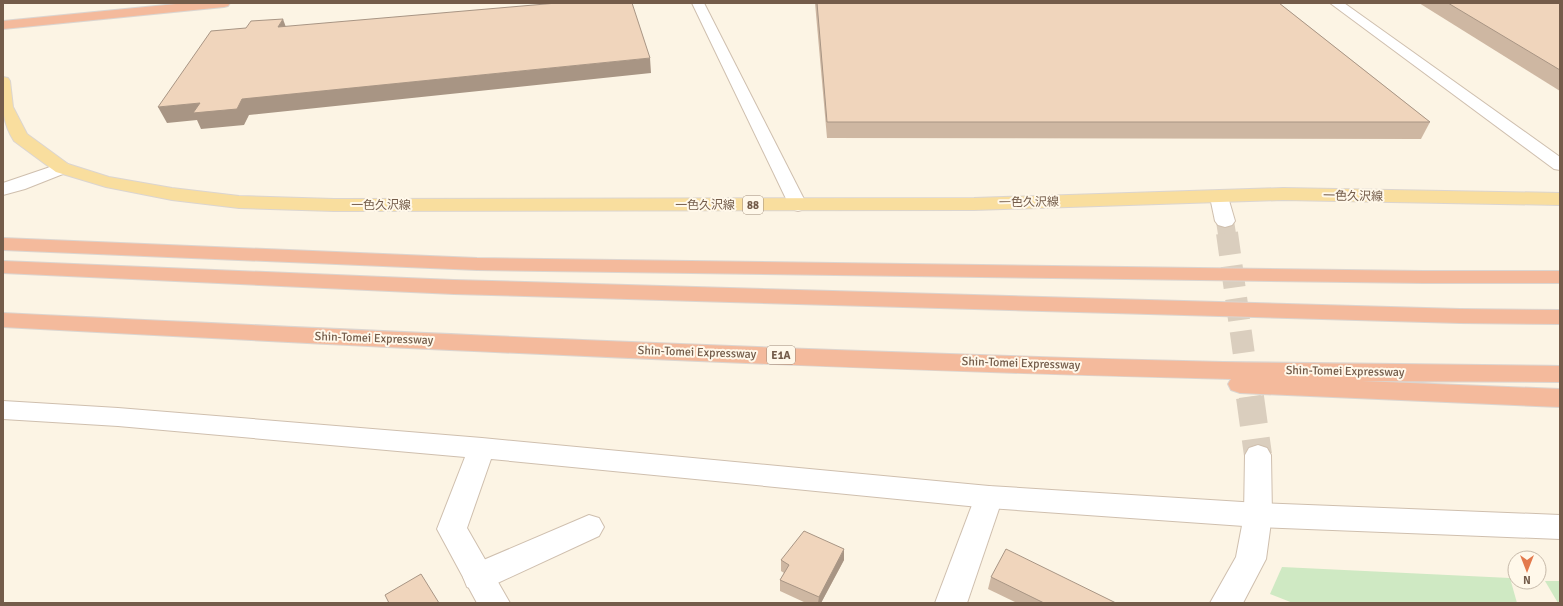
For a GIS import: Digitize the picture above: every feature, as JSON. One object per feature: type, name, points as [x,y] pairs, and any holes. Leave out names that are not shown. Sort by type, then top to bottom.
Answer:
[{"type":"highway","points":[[3,16],[139,3]]},
{"type":"highway","points":[[3,25],[224,3]]},
{"type":"highway","points":[[3,244],[477,264],[1407,277],[1560,277]]},
{"type":"highway","points":[[3,267],[462,287],[1444,316],[1560,317]]},
{"type":"highway","name":"Shin-Tomei Expressway","points":[[3,320],[283,334],[829,357],[1226,370],[1560,374]]},
{"type":"highway","points":[[829,357],[1297,388],[1560,398]]},
{"type":"main road","name":"一色久沢線","points":[[3,81],[5,107],[20,137],[62,168],[106,182],[172,194],[239,202],[342,205],[974,204],[1283,194],[1560,199]]},
{"type":"street","points":[[698,3],[798,205]]},
{"type":"street","points":[[1336,3],[1560,165]]},
{"type":"street","points":[[3,189],[19,185],[62,168]]},
{"type":"street","points":[[1219,197],[1225,221]]},
{"type":"street","points":[[3,410],[126,418],[482,448],[989,497],[1258,515],[1560,527]]},
{"type":"street","points":[[482,448],[452,529],[494,603]]},
{"type":"street","points":[[1226,603],[1251,559],[1258,515],[1258,455]]},
{"type":"street","points":[[951,603],[989,497]]},
{"type":"street","points":[[478,576],[589,527]]},
{"type":"green space","points":[[1282,567],[1507,578],[1507,590],[1513,590],[1517,603],[1293,603],[1270,594]]},
{"type":"green space","points":[[1547,581],[1560,581],[1560,603],[1558,603],[1547,584]]},
{"type":"building","points":[[557,3],[632,3],[650,58],[242,99],[237,109],[193,113],[200,103],[158,107],[211,31],[246,28],[251,21],[283,19],[278,27]]},
{"type":"building","points":[[817,3],[1279,3],[1430,122],[827,122]]},
{"type":"building","points":[[1448,3],[1560,3],[1560,70]]},
{"type":"building","points":[[804,531],[844,549],[819,597],[780,580],[789,565],[781,560]]},
{"type":"building","points":[[1006,549],[1116,603],[1044,603],[991,577]]},
{"type":"building","points":[[421,574],[439,603],[389,603],[385,595]]},
{"type":"tunnel","points":[[1225,221],[1227,234]]},
{"type":"tunnel","points":[[1227,233],[1250,398]]},
{"type":"tunnel","points":[[1250,397],[1258,455]]}]
